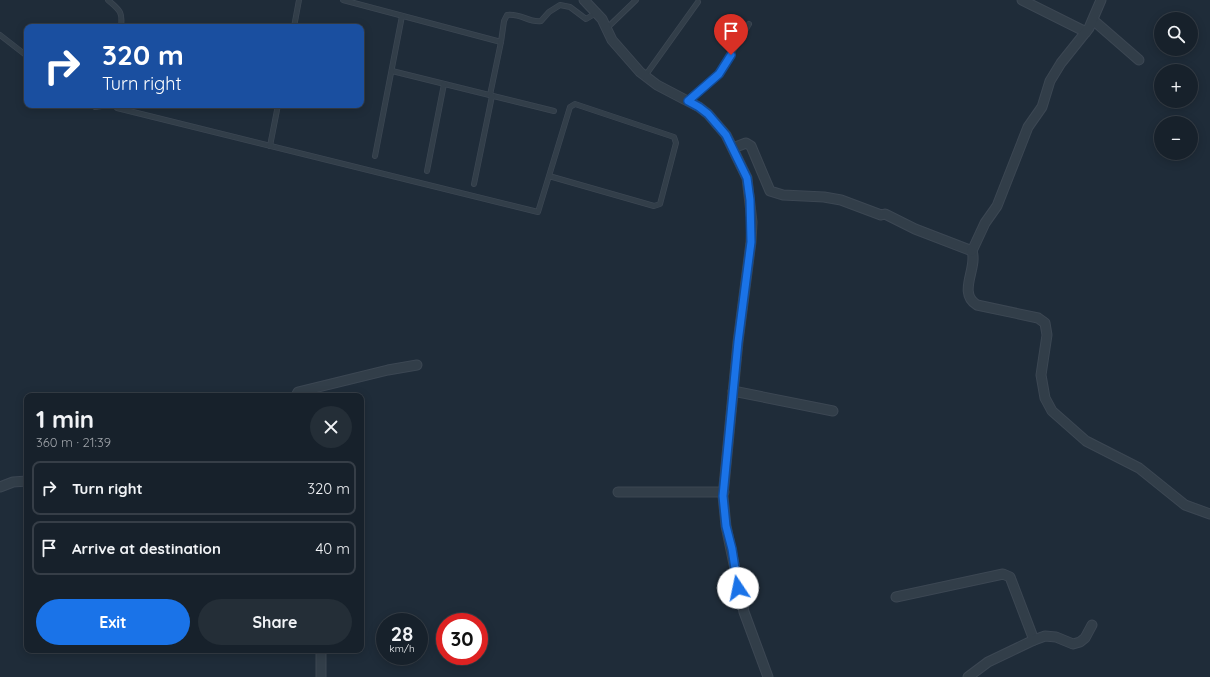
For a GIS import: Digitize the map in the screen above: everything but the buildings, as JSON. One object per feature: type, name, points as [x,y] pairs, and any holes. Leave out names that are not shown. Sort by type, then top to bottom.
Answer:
[{"type":"street","points":[[584,0],[602,19],[606,30],[616,44],[640,72],[657,85],[699,107],[708,114],[726,135],[747,178],[752,222],[751,242],[741,314],[724,492],[726,526],[744,612],[768,677]]},
{"type":"street","points":[[1022,0],[1086,32]]},
{"type":"street","points":[[1101,0],[1093,20],[1086,32],[1050,81],[1042,107],[1028,128],[997,206],[985,222],[972,251],[968,294],[970,301],[977,305],[1038,318],[1045,323],[1048,335],[1042,375],[1045,398],[1052,411],[1086,441],[1124,459],[1139,468],[1184,505],[1210,514]]},
{"type":"street","points":[[1093,20],[1139,60]]},
{"type":"street","points":[[733,148],[746,143],[751,146],[770,191],[783,195],[824,197],[841,200],[881,215],[885,214],[915,229],[972,251]]},
{"type":"street","points":[[298,393],[388,370],[417,365]]},
{"type":"street","points":[[733,391],[833,411]]},
{"type":"street","points":[[0,487],[13,482],[24,481]]},
{"type":"street","points":[[618,492],[724,492]]},
{"type":"street","points":[[896,597],[1003,574],[1010,577],[1034,640]]},
{"type":"street","points":[[968,677],[988,662],[1045,636],[1056,637],[1073,644],[1080,642],[1085,638],[1092,625]]},
{"type":"street","points":[[321,653],[321,677]]},
{"type":"lane","points":[[108,0],[120,10],[122,17],[121,24]]},
{"type":"lane","points":[[295,24],[299,0]]},
{"type":"lane","points":[[343,0],[501,42]]},
{"type":"lane","points":[[606,30],[636,0]]},
{"type":"lane","points":[[645,76],[698,2]]},
{"type":"lane","points":[[474,184],[504,21],[507,15],[515,14],[535,22],[541,21],[549,12],[560,5],[570,7],[586,19],[596,13]]},
{"type":"lane","points":[[375,156],[402,16]]},
{"type":"lane","points":[[688,101],[719,74],[749,24]]},
{"type":"lane","points":[[0,36],[24,54]]},
{"type":"lane","points":[[392,71],[554,111]]},
{"type":"lane","points":[[427,171],[444,84]]},
{"type":"lane","points":[[117,108],[538,212],[549,176],[570,108],[575,104],[674,137],[676,143],[660,204],[654,206],[549,176]]},
{"type":"lane","points":[[270,146],[277,108]]},
{"type":"route","points":[[731,55],[719,74],[688,101],[708,114],[726,135],[747,178],[750,200],[752,222],[751,242],[738,342],[723,496],[726,526],[732,549],[738,588]]}]
